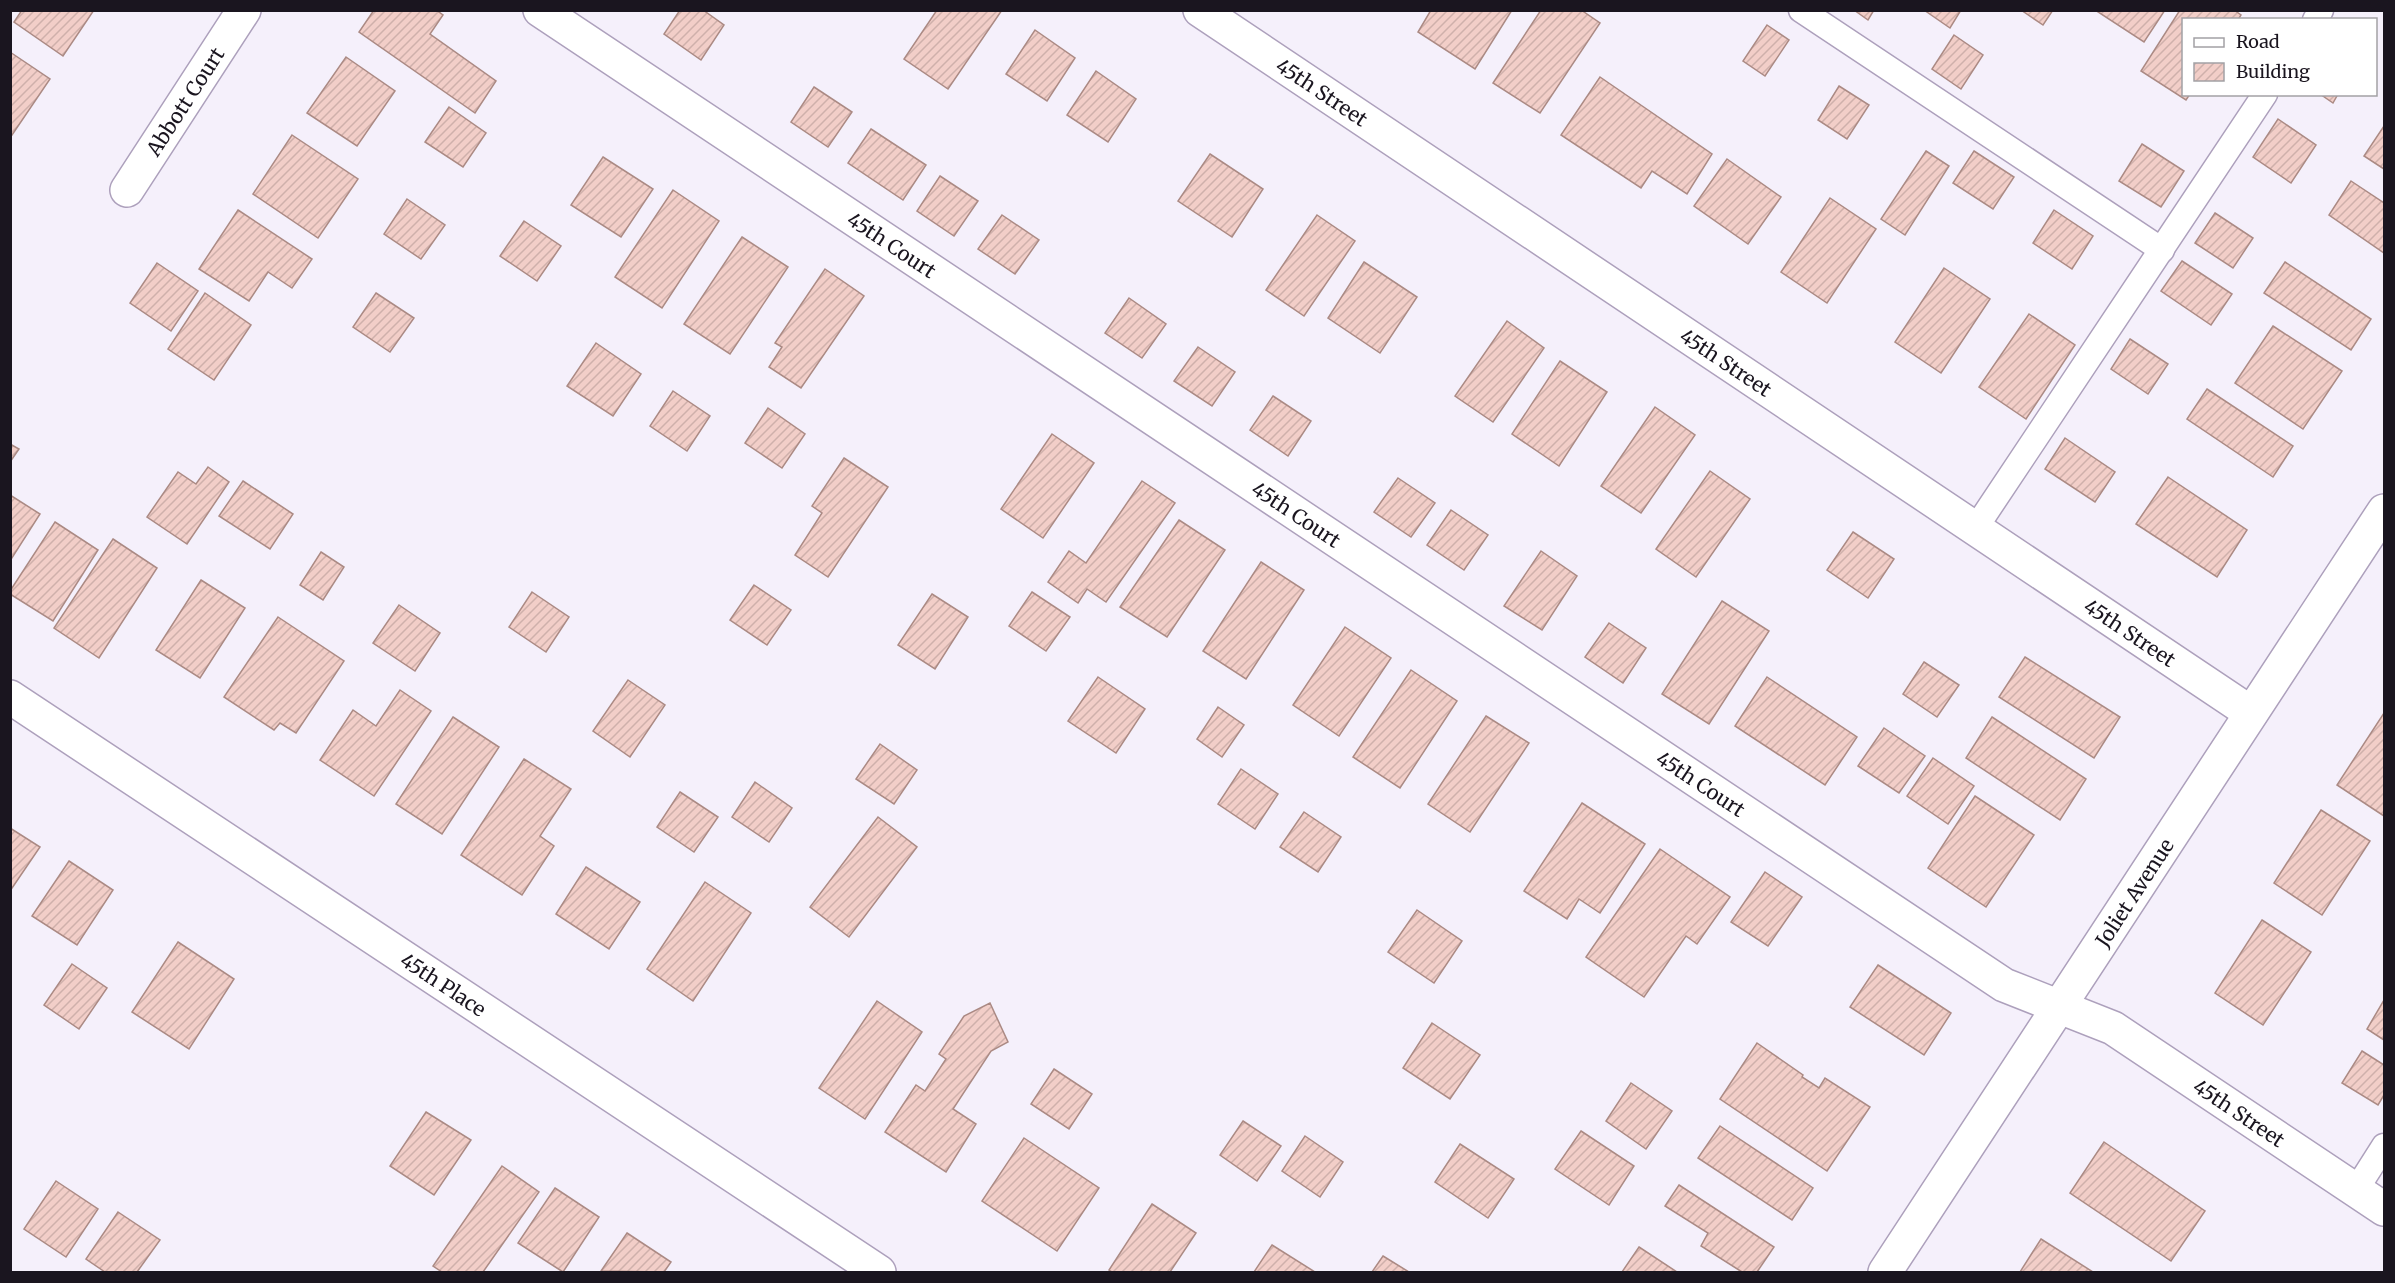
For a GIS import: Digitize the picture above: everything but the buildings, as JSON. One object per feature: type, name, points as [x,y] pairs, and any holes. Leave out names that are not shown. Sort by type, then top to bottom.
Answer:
[{"type":"street","name":"Abbott Court","points":[[127,190],[244,10]]},
{"type":"street","name":"45th Court","points":[[540,10],[2004,985],[2059,1007]]},
{"type":"street","name":"45th Street","points":[[1200,10],[2251,713]]},
{"type":"street","name":"Joliet Avenue","points":[[1885,1272],[2385,511]]},
{"type":"street","name":"45th Place","points":[[10,697],[879,1272]]},
{"type":"street","name":"45th Street","points":[[2059,1007],[2114,1028],[2385,1209]]},
{"type":"lane","points":[[1801,10],[2162,250]]},
{"type":"lane","points":[[1975,529],[2264,96]]},
{"type":"lane","points":[[2356,1190],[2385,1146]]}]
